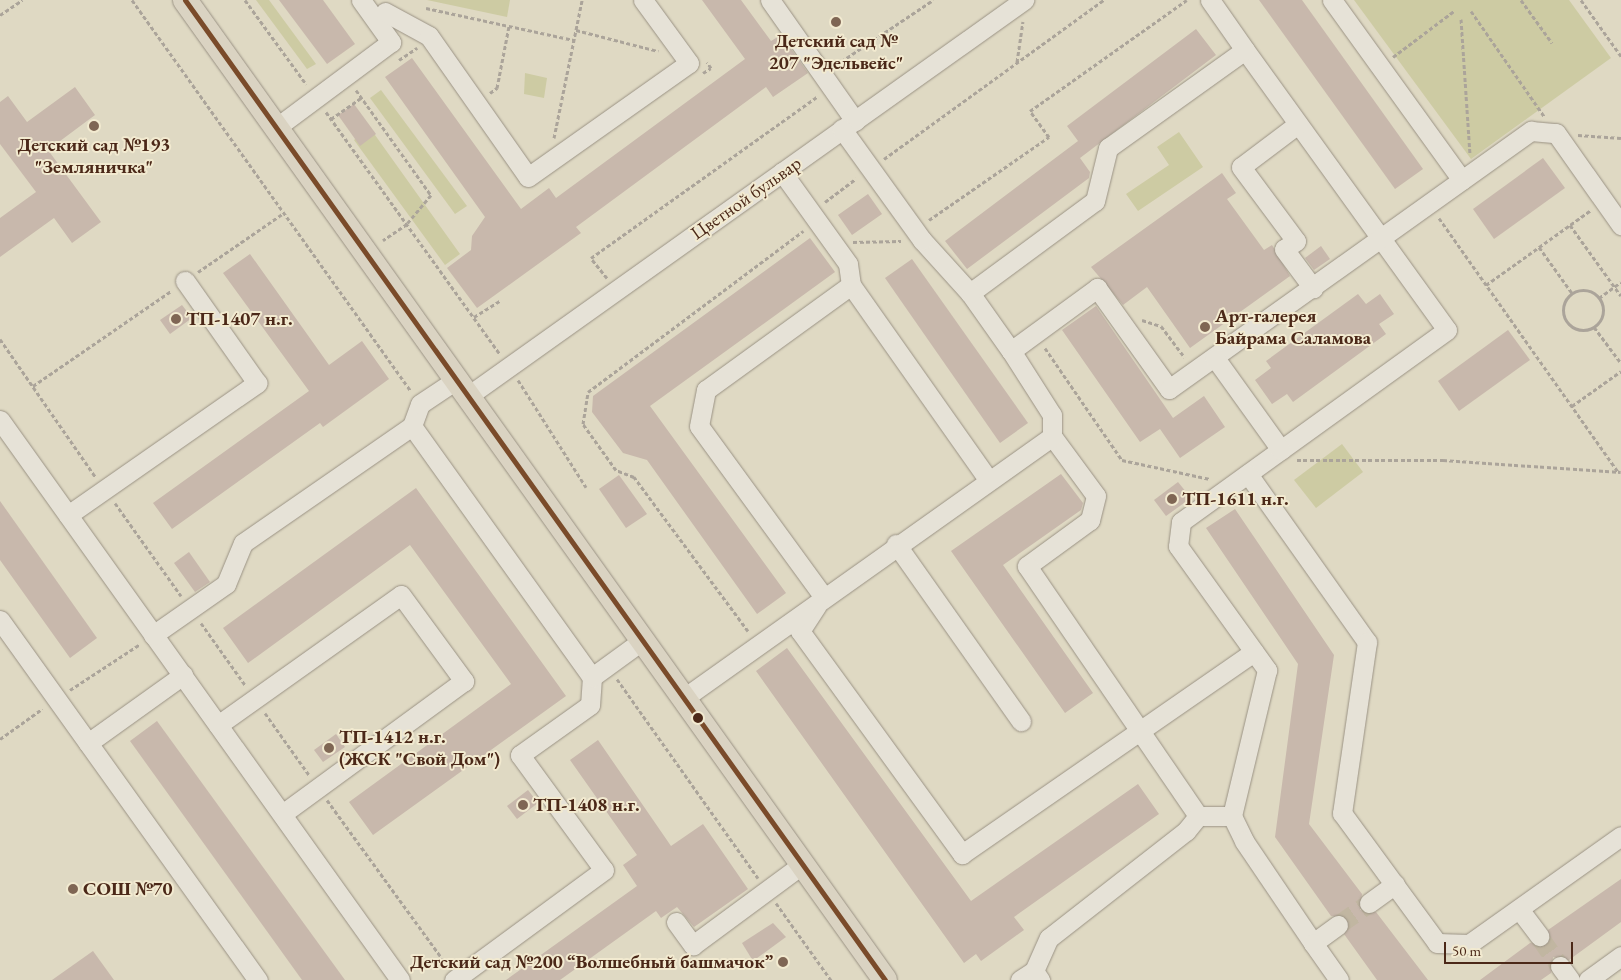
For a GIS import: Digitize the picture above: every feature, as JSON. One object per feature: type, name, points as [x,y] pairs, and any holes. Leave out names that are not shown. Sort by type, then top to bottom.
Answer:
[{"type":"main road","points":[[185,0],[885,980]]},
{"type":"street","points":[[361,0],[392,42]]},
{"type":"street","points":[[389,6],[429,36],[528,177],[689,63],[693,57],[643,0]]},
{"type":"street","points":[[770,0],[827,81],[870,169],[970,293],[1011,351],[1052,414],[1052,436],[1096,496],[1090,520],[1027,566],[1141,730],[1198,816]]},
{"type":"street","points":[[1210,0],[1447,330],[1181,522],[1178,546],[1267,670],[1232,816],[1244,841],[1339,980]]},
{"type":"street","points":[[1332,0],[1380,66],[1466,177]]},
{"type":"street","points":[[389,6],[392,42]]},
{"type":"street","name":"Цветной бульвар","points":[[412,426],[420,404],[462,388],[509,366],[848,125],[1024,9]]},
{"type":"street","points":[[277,127],[392,42]]},
{"type":"street","points":[[970,293],[1095,201],[1108,148],[1245,50]]},
{"type":"street","points":[[1298,124],[1241,167],[1296,241],[1284,249],[1313,288]]},
{"type":"street","points":[[1011,351],[1097,288],[1169,389],[1531,131],[1556,133],[1621,225]]},
{"type":"street","points":[[782,172],[848,264],[851,285],[988,480]]},
{"type":"street","points":[[68,515],[256,382],[185,281]]},
{"type":"street","points":[[823,596],[699,426],[706,390],[851,285]]},
{"type":"street","points":[[1215,358],[1276,454]]},
{"type":"street","points":[[0,420],[400,980]]},
{"type":"street","points":[[154,635],[226,584],[243,543],[412,426],[592,676],[590,705],[520,755],[604,870],[455,979]]},
{"type":"street","points":[[684,698],[896,544],[1052,436]]},
{"type":"street","points":[[1240,479],[1367,642],[1342,813],[1437,943],[1469,944],[1621,836]]},
{"type":"street","points":[[896,544],[1021,721]]},
{"type":"street","points":[[218,725],[402,595],[464,681],[282,814]]},
{"type":"street","points":[[823,596],[800,631],[962,854],[1254,652]]},
{"type":"street","points":[[0,620],[258,980]]},
{"type":"street","points":[[592,676],[643,640]]},
{"type":"street","points":[[88,743],[183,675]]},
{"type":"street","points":[[1198,816],[1232,816]]},
{"type":"street","points":[[1032,977],[1049,938],[1186,831],[1198,816]]},
{"type":"street","points":[[676,922],[693,945],[803,864]]},
{"type":"street","points":[[1368,903],[1395,884]]},
{"type":"street","points":[[1519,909],[1539,936]]},
{"type":"street","points":[[1313,943],[1338,925]]},
{"type":"street","points":[[1588,980],[1621,956]]},
{"type":"path","points":[[0,15],[22,0]]},
{"type":"path","points":[[245,0],[509,366],[586,487]]},
{"type":"path","points":[[548,163],[582,0]]},
{"type":"path","points":[[616,290],[591,258],[933,0]]},
{"type":"path","points":[[757,644],[634,477],[616,470],[583,424],[588,392],[814,216],[870,169],[1104,0]]},
{"type":"path","points":[[833,242],[921,233],[1049,137],[1030,111],[1187,0]]},
{"type":"path","points":[[1521,0],[1552,43]]},
{"type":"path","points":[[1581,0],[1621,56]]},
{"type":"path","points":[[426,8],[574,40]]},
{"type":"path","points":[[1017,63],[1024,9]]},
{"type":"path","points":[[1380,66],[1454,11]]},
{"type":"path","points":[[1472,11],[1556,133],[1621,138]]},
{"type":"path","points":[[1461,19],[1466,177]]},
{"type":"path","points":[[475,102],[497,88],[509,26]]},
{"type":"path","points":[[576,30],[693,57],[708,63],[711,68],[695,79]]},
{"type":"path","points":[[392,65],[420,46],[425,54]]},
{"type":"path","points":[[693,57],[708,63]]},
{"type":"path","points":[[363,85],[355,90],[431,195],[407,224],[383,240]]},
{"type":"path","points":[[331,119],[361,98]]},
{"type":"path","points":[[1486,285],[1603,201]]},
{"type":"path","points":[[1429,204],[1620,472]]},
{"type":"path","points":[[33,386],[284,213]]},
{"type":"path","points":[[1570,225],[1621,296]]},
{"type":"path","points":[[1539,247],[1572,293]]},
{"type":"path","points":[[1599,298],[1621,282]]},
{"type":"path","points":[[1585,290],[1599,298],[1603,315],[1594,326],[1581,330],[1565,318],[1564,305],[1572,293],[1585,290]]},
{"type":"path","points":[[474,317],[501,300]]},
{"type":"path","points":[[1113,310],[1161,326],[1188,362]]},
{"type":"path","points":[[1594,326],[1621,364]]},
{"type":"path","points":[[1035,333],[1122,460],[1240,479]]},
{"type":"path","points":[[0,339],[105,490],[455,979]]},
{"type":"path","points":[[1572,406],[1621,371]]},
{"type":"path","points":[[1276,454],[1443,460],[1620,472]]},
{"type":"path","points":[[0,739],[154,635]]},
{"type":"shaded area","points":[[256,0],[269,0],[316,64],[307,69]]},
{"type":"shaded area","points":[[427,0],[510,0],[507,17]]},
{"type":"shaded area","points":[[1354,0],[1569,0],[1611,58],[1471,159]]},
{"type":"shaded area","points":[[525,73],[547,78],[544,98],[524,94]]},
{"type":"shaded area","points":[[381,90],[467,206],[455,214],[370,98]]},
{"type":"shaded area","points":[[370,128],[460,254],[445,265],[354,140]]},
{"type":"shaded area","points":[[1179,132],[1203,167],[1138,211],[1126,194],[1169,165],[1157,147]]},
{"type":"shaded area","points":[[1342,444],[1363,472],[1316,508],[1294,480]]},
{"type":"building","points":[[279,0],[323,0],[355,44],[327,64]]},
{"type":"building","points":[[702,0],[741,0],[771,41],[781,35],[808,73],[773,97],[766,87],[576,227],[581,233],[477,308],[447,268],[471,250],[472,236],[485,217],[385,77],[412,58],[521,209],[549,188],[556,198],[745,59]]},
{"type":"building","points":[[1259,0],[1302,0],[1423,169],[1395,189]]},
{"type":"building","points":[[1196,29],[1216,55],[1080,158],[1090,172],[1089,178],[967,269],[945,241],[1078,141],[1067,126]]},
{"type":"building","points":[[75,87],[95,115],[48,150],[101,222],[72,243],[54,218],[0,257],[0,218],[36,192],[0,144],[0,102],[8,96],[27,122]]},
{"type":"building","points":[[354,104],[376,134],[360,146],[338,115]]},
{"type":"building","points":[[1543,158],[1565,188],[1494,239],[1473,209]]},
{"type":"building","points":[[1222,173],[1236,193],[1227,199],[1264,250],[1272,245],[1290,276],[1190,348],[1147,287],[1123,305],[1091,267]]},
{"type":"building","points":[[868,194],[882,214],[852,235],[838,215]]},
{"type":"building","points":[[810,238],[835,272],[650,406],[786,593],[757,614],[647,460],[623,453],[592,412],[593,396]]},
{"type":"building","points":[[1321,246],[1330,259],[1314,270],[1305,258]]},
{"type":"building","points":[[250,254],[329,365],[362,341],[389,379],[323,427],[320,423],[172,529],[153,503],[309,391],[223,273]]},
{"type":"building","points":[[912,259],[1028,423],[1000,443],[885,278]]},
{"type":"building","points":[[1358,294],[1366,304],[1380,294],[1394,314],[1379,324],[1386,334],[1293,402],[1287,394],[1272,404],[1255,380],[1271,368],[1266,361]]},
{"type":"building","name":"ТП-1407 н.г.","points":[[182,305],[192,318],[170,334],[160,320]]},
{"type":"building","points":[[1096,306],[1173,418],[1204,396],[1225,427],[1180,458],[1160,429],[1140,442],[1062,330]]},
{"type":"building","points":[[1508,330],[1530,360],[1459,411],[1438,381]]},
{"type":"building","points":[[1061,474],[1083,503],[1081,510],[1003,565],[1093,693],[1065,713],[951,551]]},
{"type":"building","points":[[619,475],[647,514],[626,528],[599,489]]},
{"type":"building","name":"ТП-1611 н.г.","points":[[1178,482],[1191,498],[1166,516],[1154,500]]},
{"type":"building","points":[[416,488],[566,696],[373,835],[349,802],[511,684],[410,545],[248,663],[223,628]]},
{"type":"building","points":[[0,501],[97,638],[70,658],[0,560]]},
{"type":"building","points":[[1235,509],[1334,655],[1309,824],[1362,894],[1360,910],[1376,912],[1428,980],[1377,980],[1344,934],[1347,918],[1331,916],[1275,837],[1298,664],[1206,528]]},
{"type":"building","points":[[189,552],[210,582],[195,592],[174,563]]},
{"type":"building","points":[[787,648],[971,901],[1138,784],[1159,814],[1014,917],[1024,930],[981,961],[976,954],[964,963],[756,671]]},
{"type":"building","points":[[157,721],[345,980],[302,980],[130,741]]},
{"type":"building","name":"ТП-1412 н.г. (ЖСК \"Свой Дом\")","points":[[336,734],[345,747],[323,762],[314,750]]},
{"type":"building","points":[[598,740],[671,846],[703,824],[748,889],[694,927],[677,907],[661,918],[656,911],[560,980],[506,980],[637,886],[623,865],[637,855],[570,760]]},
{"type":"building","name":"ТП-1408 н.г.","points":[[528,790],[538,803],[517,819],[507,806]]},
{"type":"building","points":[[1621,879],[1621,922],[1569,960],[1553,957],[1551,973],[1541,980],[1480,980],[1530,943],[1545,945],[1548,930]]},
{"type":"building","points":[[773,923],[786,937],[753,961],[742,943]]},
{"type":"building","points":[[93,951],[114,980],[52,980]]},
{"type":"tunnel","points":[[1338,925],[1369,903]]},
{"type":"tunnel","points":[[1539,936],[1560,966]]},
{"type":"transit line","points":[[185,0],[885,980]]},
{"type":"place","name":"Детский сад № 207 \"Эдельвейс\"","points":[[836,22]]},
{"type":"place","name":"Детский сад №193 \"Земляничка\"","points":[[94,126]]},
{"type":"place","name":"ТП-1407 н.г.","points":[[176,319]]},
{"type":"place","name":"Арт-галерея Байрама Саламова","points":[[1205,327]]},
{"type":"place","name":"ТП-1611 н.г.","points":[[1172,499]]},
{"type":"place","name":"ТП-1412 н.г. (ЖСК \"Свой Дом\")","points":[[329,748]]},
{"type":"place","name":"ТП-1408 н.г.","points":[[523,805]]},
{"type":"place","name":"СОШ №70","points":[[73,889]]},
{"type":"place","name":"Детский сад №200 “Волшебный башмачок”","points":[[783,962]]}]
